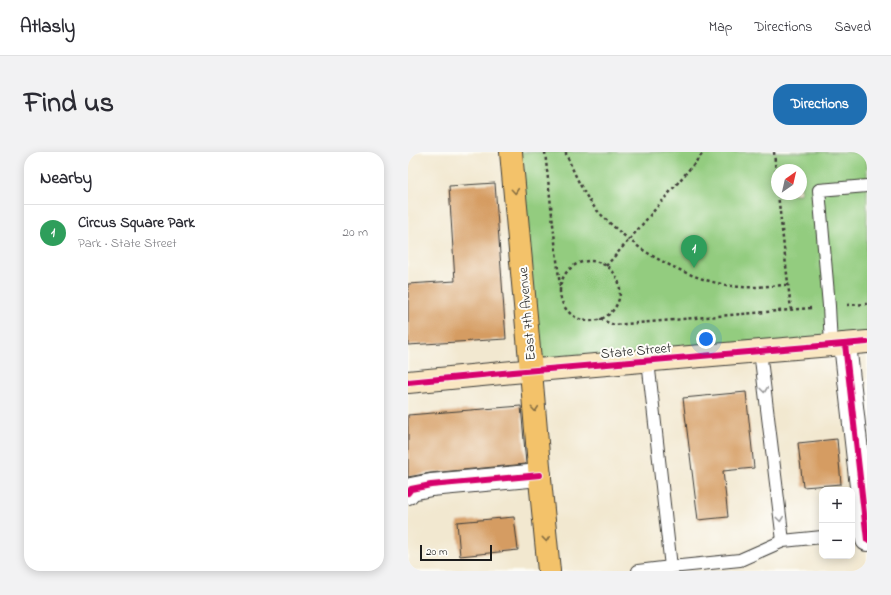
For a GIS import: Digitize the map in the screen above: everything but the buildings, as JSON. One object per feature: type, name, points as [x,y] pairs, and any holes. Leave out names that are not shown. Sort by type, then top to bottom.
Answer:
[{"type":"main road","name":"East 7th Avenue","points":[[511,152],[549,571]]},
{"type":"street","name":"State Street","points":[[408,382],[867,342]]},
{"type":"street","points":[[838,344],[862,536]]},
{"type":"street","points":[[408,492],[411,489],[431,485],[540,475]]},
{"type":"lane","points":[[838,344],[829,306],[819,190],[867,186]]},
{"type":"lane","points":[[760,351],[783,541]]},
{"type":"lane","points":[[648,361],[671,567]]},
{"type":"lane","points":[[638,571],[740,560],[783,541],[819,537]]},
{"type":"path","points":[[545,152],[561,298],[565,307],[572,315],[581,319],[591,321],[600,319],[615,308],[619,299],[620,290],[618,280],[613,272],[606,266],[597,262],[577,264],[569,270],[563,278],[560,288]]},
{"type":"path","points":[[566,152],[578,182],[595,207],[629,240],[650,255],[680,270],[711,282],[743,287],[788,284]]},
{"type":"path","points":[[606,266],[704,152]]},
{"type":"path","points":[[774,152],[775,164]]},
{"type":"path","points":[[779,200],[791,310]]},
{"type":"path","points":[[600,319],[614,325],[867,304]]},
{"type":"green space","points":[[511,152],[867,152],[867,342],[531,371]]},
{"type":"cycle path","points":[[408,382],[867,342]]},
{"type":"cycle path","points":[[845,344],[867,540]]},
{"type":"cycle path","points":[[408,493],[411,489],[431,485],[540,475]]},
{"type":"place","name":"Circus Square Park","points":[[694,268]]}]
